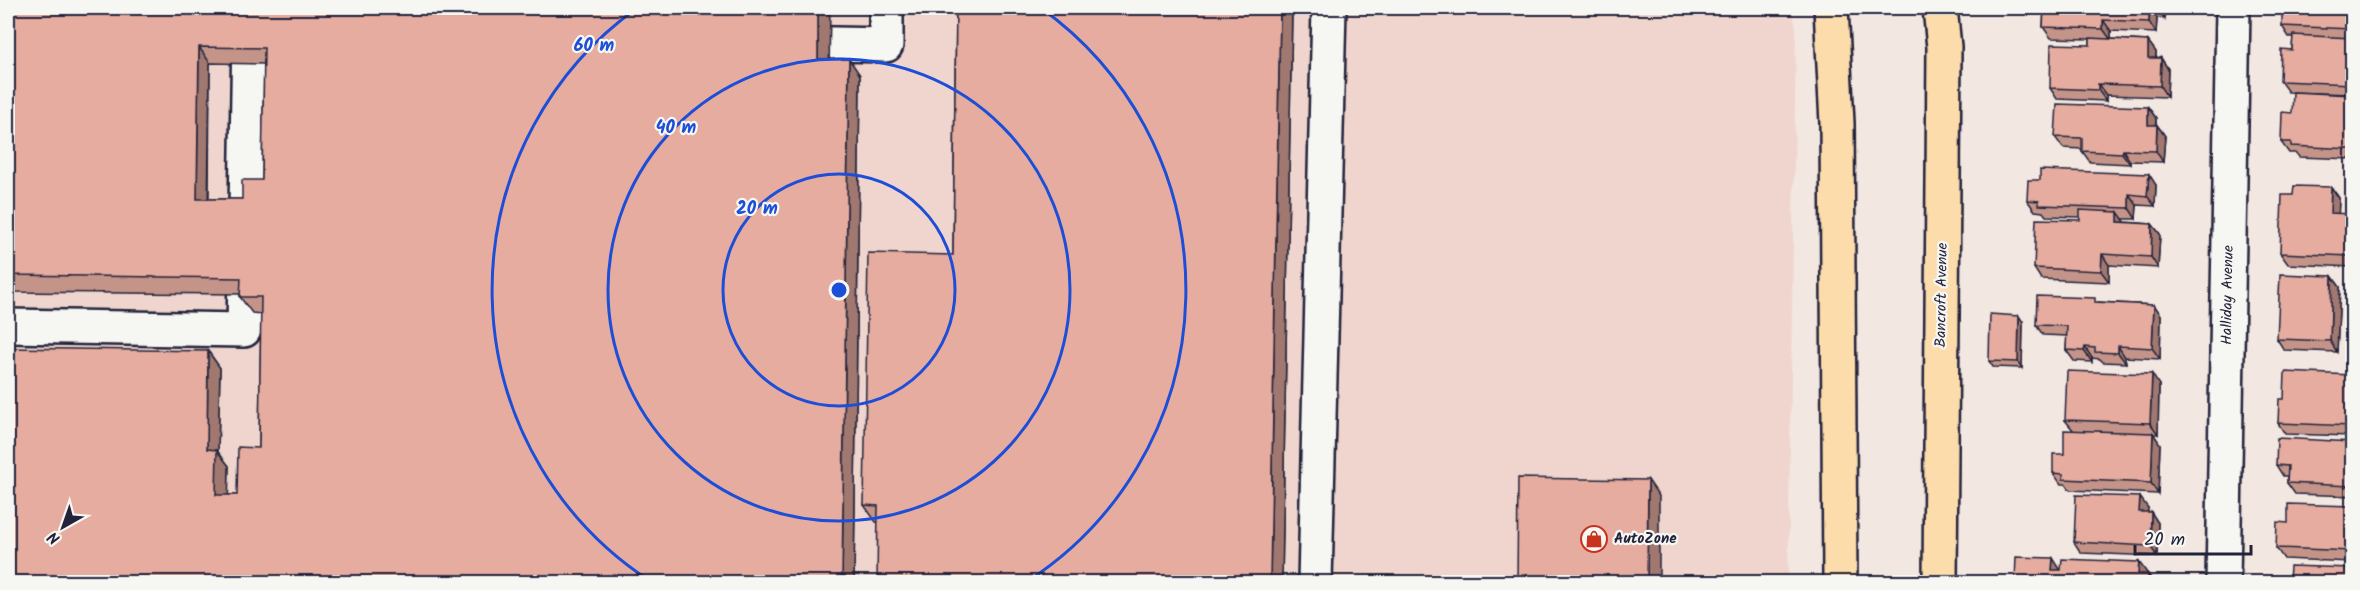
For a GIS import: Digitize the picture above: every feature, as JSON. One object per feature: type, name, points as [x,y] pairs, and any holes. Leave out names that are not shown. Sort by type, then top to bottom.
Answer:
[{"type":"main road","points":[[1831,8],[1837,123],[1840,582]]},
{"type":"main road","name":"Bancroft Avenue","points":[[1940,8],[1944,59],[1940,582]]},
{"type":"street","points":[[756,42],[886,45],[886,8]]},
{"type":"street","points":[[1315,582],[1329,8]]},
{"type":"street","name":"Halliday Avenue","points":[[2223,582],[2233,8]]},
{"type":"street","points":[[8,326],[244,330],[249,31],[296,32]]},
{"type":"shaded area","points":[[8,8],[1792,8],[1796,29],[1788,582],[8,582]]},
{"type":"building","points":[[8,8],[818,8],[818,59],[849,59],[842,582],[8,582],[8,348],[208,351],[207,449],[217,450],[216,495],[237,495],[238,447],[259,448],[261,297],[240,297],[241,278],[8,275]],"holes":[[[199,47],[264,48],[262,180],[242,180],[242,199],[197,199]]]},
{"type":"building","points":[[956,8],[1280,8],[1270,582],[877,582],[878,506],[864,505],[868,253],[953,255]]},
{"type":"building","points":[[2044,8],[2149,8],[2149,22],[2103,20],[2103,29],[2043,27]]},
{"type":"building","points":[[2282,8],[2352,8],[2352,29],[2282,26]]},
{"type":"building","points":[[2293,35],[2352,38],[2352,84],[2280,81],[2281,49],[2292,50]]},
{"type":"building","points":[[2090,38],[2148,41],[2148,58],[2161,58],[2160,86],[2098,84],[2098,90],[2050,88],[2051,44],[2090,45]]},
{"type":"building","points":[[2293,92],[2352,95],[2352,149],[2291,146],[2291,142],[2281,142],[2282,112],[2292,113]]},
{"type":"building","points":[[2057,104],[2148,107],[2148,125],[2157,125],[2156,151],[2123,150],[2122,153],[2082,151],[2082,138],[2055,137]]},
{"type":"building","points":[[2040,170],[2149,174],[2147,196],[2129,194],[2129,208],[2039,205],[2039,201],[2027,200],[2028,180],[2040,180]]},
{"type":"building","points":[[2294,186],[2331,187],[2330,213],[2352,214],[2350,256],[2280,253],[2282,195],[2293,195]]},
{"type":"building","points":[[2080,210],[2118,212],[2118,222],[2152,224],[2151,257],[2102,254],[2101,271],[2034,268],[2036,219],[2080,220]]},
{"type":"building","points":[[2280,274],[2332,276],[2330,341],[2277,339]]},
{"type":"building","points":[[2037,296],[2095,298],[2095,302],[2154,305],[2152,348],[2118,346],[2118,353],[2095,352],[2095,348],[2085,347],[2084,351],[2066,350],[2067,326],[2036,325]]},
{"type":"building","points":[[1990,314],[2019,316],[2018,362],[1989,361]]},
{"type":"building","points":[[2067,371],[2152,374],[2150,423],[2065,420]]},
{"type":"building","points":[[2285,372],[2352,375],[2352,426],[2278,423],[2279,399],[2284,399]]},
{"type":"building","points":[[2064,430],[2153,433],[2151,483],[2063,479],[2063,474],[2053,473],[2053,454],[2064,454]]},
{"type":"building","points":[[2277,438],[2352,442],[2351,486],[2287,483],[2288,466],[2276,465]]},
{"type":"building","name":"AutoZone","points":[[1518,478],[1648,480],[1647,582],[1517,582]]},
{"type":"building","points":[[2076,495],[2140,497],[2139,512],[2151,512],[2150,546],[2074,542]]},
{"type":"building","points":[[2288,504],[2352,506],[2352,551],[2276,548],[2277,522],[2288,523]]},
{"type":"building","points":[[2016,557],[2053,558],[2052,570],[2061,570],[2062,559],[2139,562],[2138,574],[2148,574],[2148,582],[2015,582]]},
{"type":"building","points":[[2290,566],[2352,568],[2352,582],[2289,582]]},
{"type":"place","name":"AutoZone","points":[[1594,539]]}]
